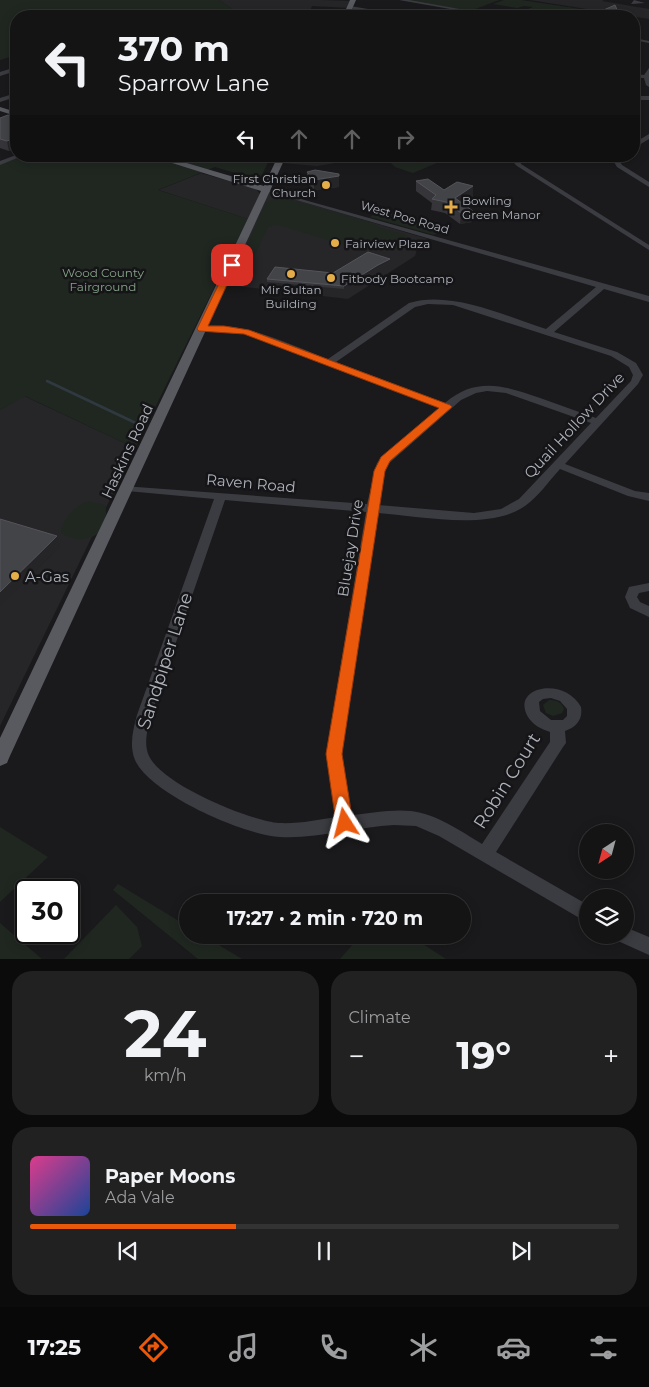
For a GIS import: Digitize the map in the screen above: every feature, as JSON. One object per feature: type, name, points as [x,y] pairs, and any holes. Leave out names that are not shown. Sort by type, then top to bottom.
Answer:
[{"type":"main road","points":[[348,10],[353,0]]},
{"type":"main road","name":"West Poe Road","points":[[174,162],[267,190]]},
{"type":"main road","name":"Haskins Road","points":[[0,758],[279,162]]},
{"type":"street","points":[[401,0],[462,10]]},
{"type":"street","points":[[405,6],[415,2]]},
{"type":"street","points":[[350,6],[370,10]]},
{"type":"street","points":[[649,70],[649,85]]},
{"type":"street","points":[[517,162],[649,248]]},
{"type":"street","points":[[616,162],[618,166],[649,185]]},
{"type":"street","name":"West Poe Road","points":[[267,190],[649,299]]},
{"type":"street","points":[[547,333],[602,286]]},
{"type":"street","name":"Quail Hollow Drive","points":[[329,363],[402,311],[412,305],[428,301],[455,303],[614,354],[630,362],[636,368],[638,375],[635,382],[523,502],[510,511],[494,516],[474,517],[372,508]]},
{"type":"street","points":[[202,329],[246,332],[447,407]]},
{"type":"street","name":"Bluejay Drive","points":[[345,823],[334,754],[372,508],[379,471],[385,460],[468,391],[487,388],[500,389],[598,422]]},
{"type":"street","points":[[558,465],[632,494],[649,497]]},
{"type":"street","name":"Raven Road","points":[[127,488],[372,508]]},
{"type":"street","name":"Sandpiper Lane","points":[[221,496],[140,731],[139,748],[143,760],[155,774],[172,786],[228,817],[255,826],[279,830],[385,818],[414,819],[444,830],[579,910]]},
{"type":"street","points":[[649,587],[634,590],[631,597],[635,606],[649,612]]},
{"type":"street","name":"Robin Court","points":[[485,854],[558,743],[557,727]]},
{"type":"street","points":[[634,939],[649,946]]},
{"type":"shaded area","points":[[219,0],[352,1],[350,8],[312,6],[310,10],[233,10]]},
{"type":"shaded area","points":[[530,0],[604,0],[602,1],[649,9],[649,19],[640,18],[640,10],[593,10]]},
{"type":"shaded area","points":[[282,162],[342,162],[317,166]]},
{"type":"shaded area","points":[[201,173],[256,189],[260,194],[248,219],[159,190]]},
{"type":"shaded area","name":"Fairview Plaza","points":[[269,192],[428,239],[418,246],[415,256],[348,299],[227,285]]},
{"type":"shaded area","points":[[24,396],[135,448],[0,726],[0,410]]},
{"type":"green space","points":[[0,0],[219,0],[233,10],[10,10],[10,57],[0,60]]},
{"type":"green space","points":[[401,0],[499,0],[473,10]]},
{"type":"green space","points":[[504,0],[521,0],[587,10],[526,10],[533,7],[524,6],[517,8],[493,4]]},
{"type":"green space","name":"Wood County Fairground","points":[[10,159],[10,162],[268,162],[261,177],[252,178],[215,167],[158,190],[248,219],[135,448],[25,396],[0,410],[0,163]]},
{"type":"green space","points":[[390,162],[438,162],[413,173],[395,167]]},
{"type":"green space","points":[[274,198],[288,199],[372,223],[379,227],[407,235],[408,239],[401,250],[373,242],[361,250],[278,225],[268,227],[253,259],[253,267],[256,274],[247,277],[242,276],[236,270],[266,202]]},
{"type":"green space","points":[[385,208],[387,209],[385,210],[438,225],[448,225],[434,235],[370,217]]},
{"type":"green space","points":[[88,501],[105,505],[106,516],[99,533],[90,538],[80,539],[70,538],[61,533],[70,513],[79,505]]},
{"type":"green space","points":[[549,700],[556,701],[562,705],[564,709],[562,713],[553,716],[546,713],[543,705]]},
{"type":"green space","points":[[0,827],[48,857],[25,879],[15,879],[15,888],[0,902]]},
{"type":"green space","points":[[118,884],[179,921],[179,944],[113,890]]},
{"type":"green space","points":[[116,905],[137,927],[142,946],[129,959],[64,959]]},
{"type":"green space","points":[[0,923],[15,936],[15,944],[24,944],[42,959],[0,959]]},
{"type":"green space","points":[[180,944],[217,944],[242,959],[198,959]]},
{"type":"green space","points":[[353,944],[423,944],[446,959],[340,959]]},
{"type":"building","points":[[615,5],[617,10],[604,10]]},
{"type":"building","points":[[10,116],[10,140],[0,139],[0,118]]},
{"type":"building","points":[[315,170],[339,174],[339,176],[314,180],[307,172]]},
{"type":"building","points":[[428,179],[444,190],[457,182],[473,186],[455,198],[473,211],[461,213],[446,202],[432,199],[436,195],[416,181]]},
{"type":"building","name":"Mir Sultan Building","points":[[368,252],[390,259],[344,286],[267,279],[275,267],[333,273]]},
{"type":"building","name":"A-Gas","points":[[0,519],[57,536],[0,592]]},
{"type":"waterway","points":[[47,381],[140,425]]},
{"type":"place","name":"First Christian Church","points":[[326,185]]},
{"type":"place","name":"Bowling Green Manor","points":[[451,207]]},
{"type":"place","name":"Fairview Plaza","points":[[335,243]]},
{"type":"place","name":"Mir Sultan Building","points":[[291,274]]},
{"type":"place","name":"Fitbody Bootcamp","points":[[331,278]]},
{"type":"place","name":"A-Gas","points":[[15,576]]},
{"type":"route","points":[[232,265],[202,329],[246,332],[447,407],[385,460],[379,471],[334,754],[345,823]]}]
